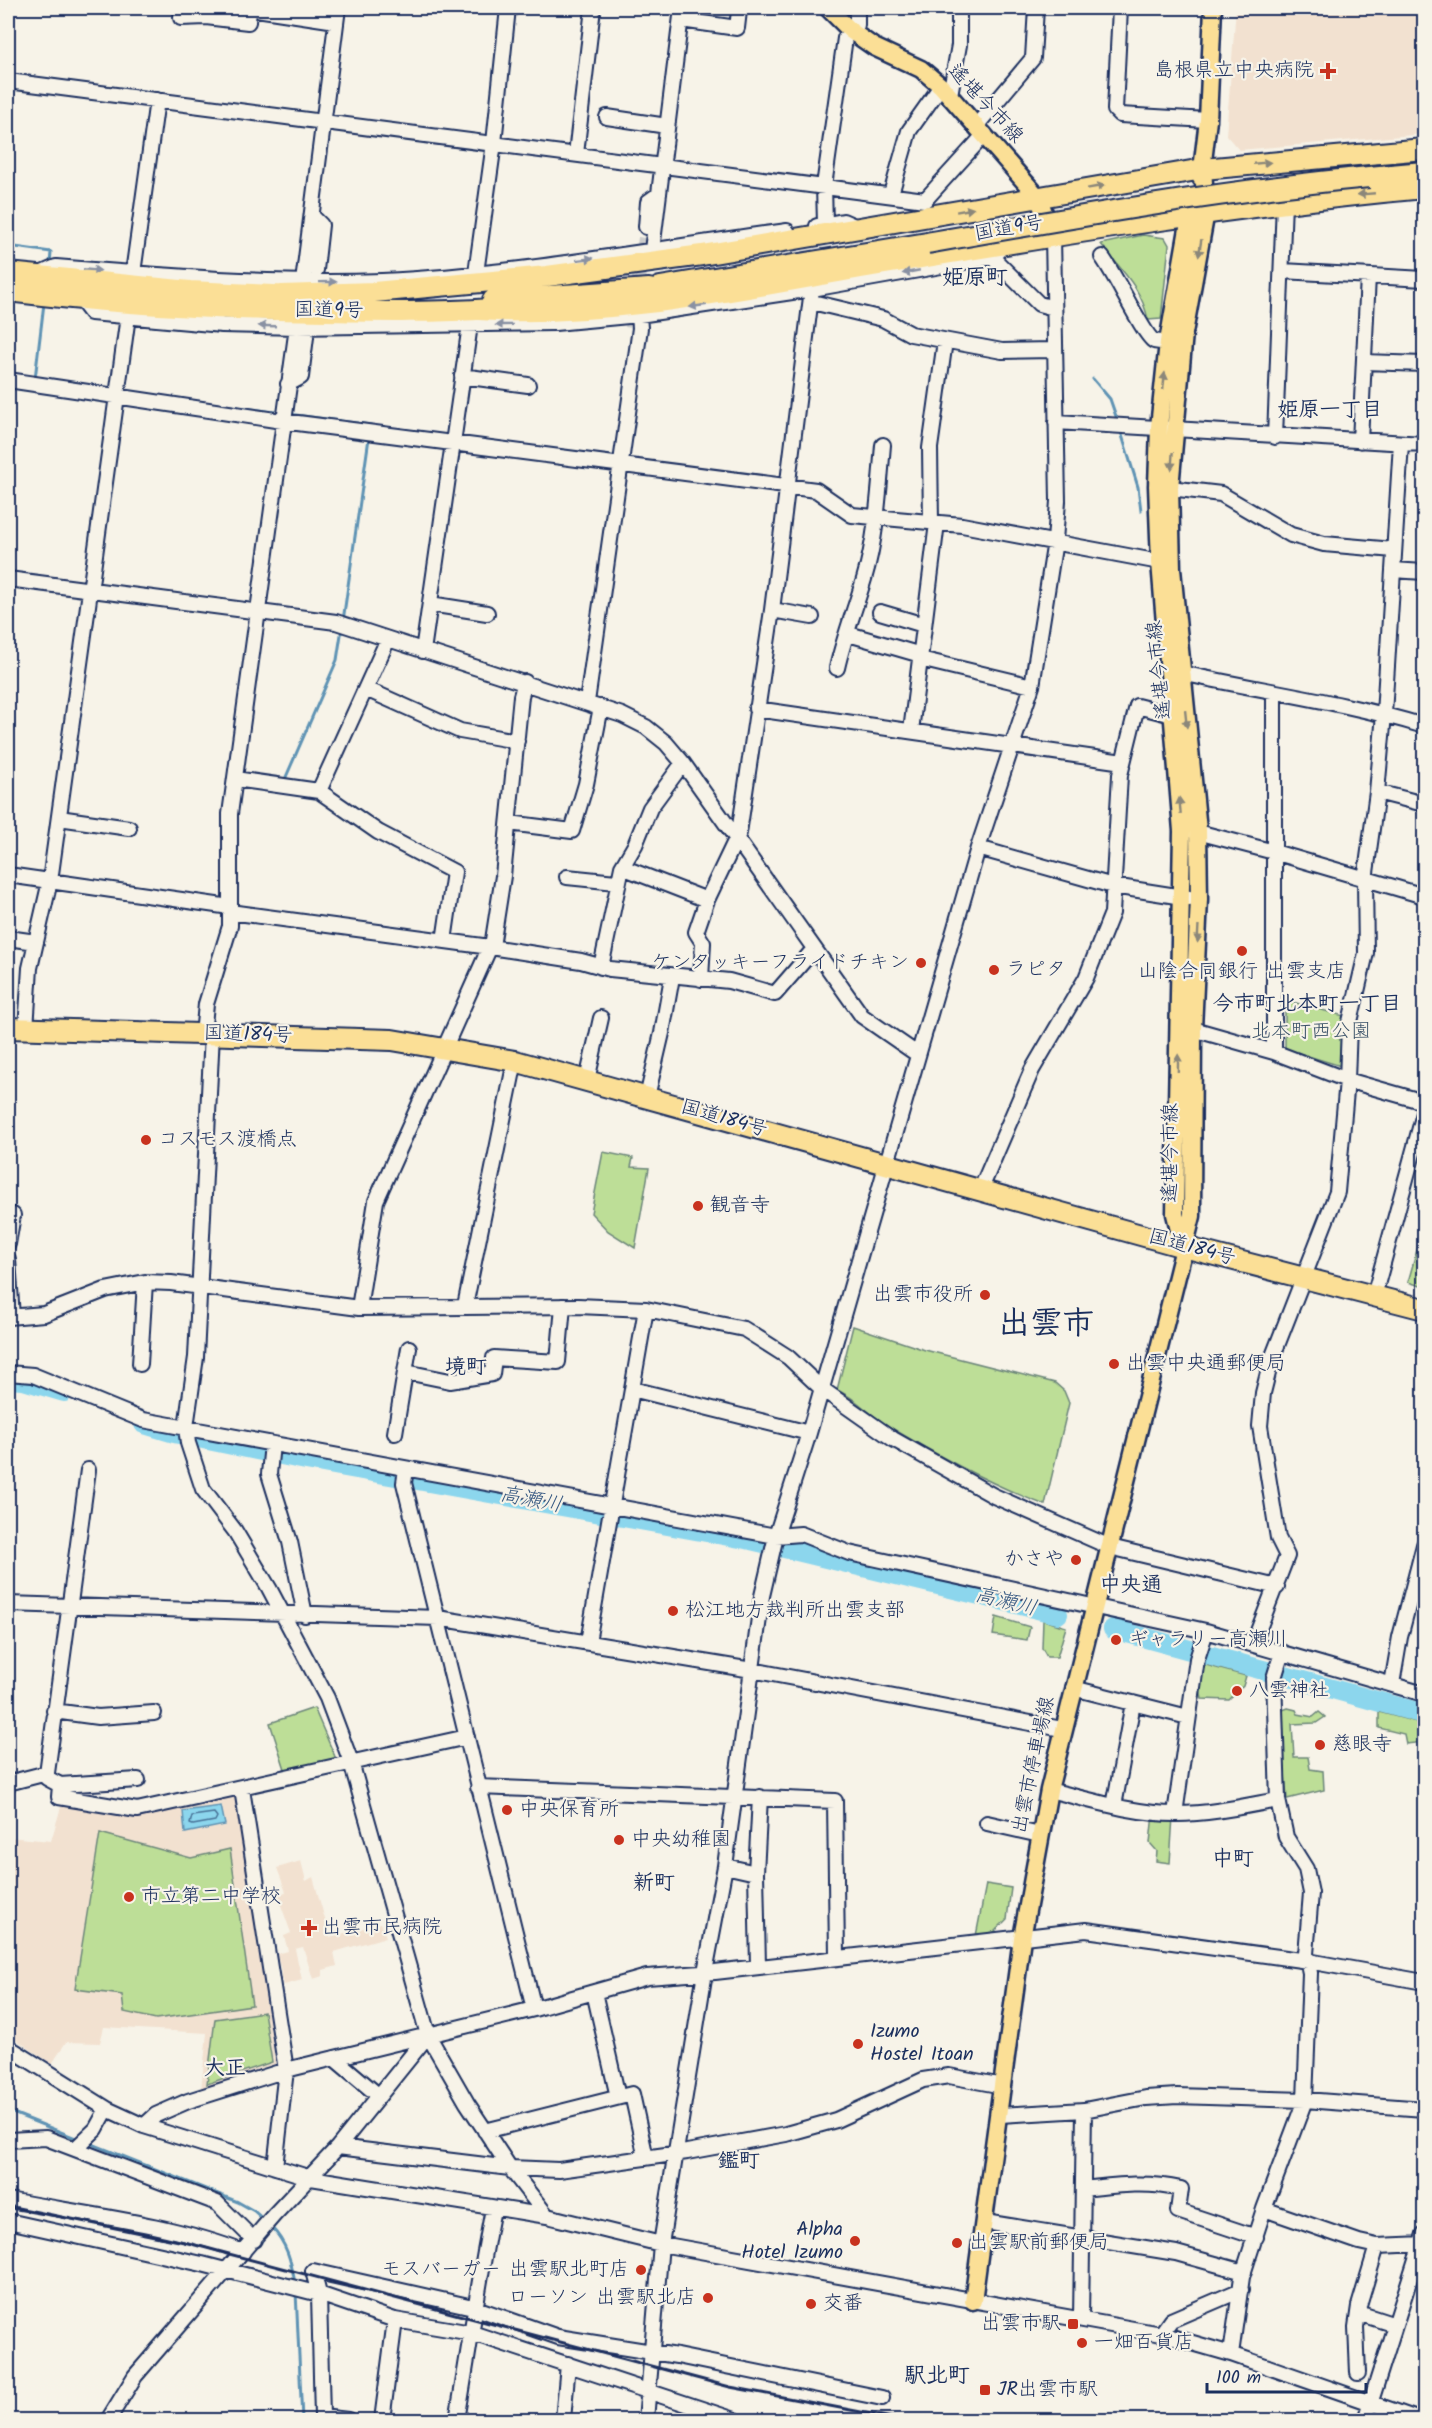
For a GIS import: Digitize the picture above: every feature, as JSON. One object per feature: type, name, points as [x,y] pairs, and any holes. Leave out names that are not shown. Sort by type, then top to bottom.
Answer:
[{"type":"highway","points":[[282,295],[386,291],[554,269],[702,255],[1203,169],[1425,150]]},
{"type":"highway","name":"国道9号","points":[[8,291],[81,300],[219,310],[384,312],[474,317],[586,301],[1267,186],[1425,173]]},
{"type":"highway","points":[[474,317],[523,313],[563,317],[609,307],[735,295],[876,265],[999,251],[1053,236],[1198,213],[1425,188]]},
{"type":"highway","name":"国道9号","points":[[8,273],[189,291],[361,300],[445,301],[553,297],[649,289]]},
{"type":"highway","name":"国道184号","points":[[17,1029],[392,1040],[445,1047],[515,1061],[647,1096],[1184,1247],[1425,1309]]},
{"type":"main road","name":"遙堪今市線","points":[[828,8],[851,32],[921,69],[946,91],[1038,197],[1053,236]]},
{"type":"main road","name":"遙堪今市線","points":[[1190,830],[1172,715],[1160,562],[1157,486],[1184,333],[1208,120],[1213,8]]},
{"type":"main road","name":"遙堪今市線","points":[[1184,1247],[1192,1216],[1186,1029],[1191,898],[1190,830],[1181,673],[1172,569],[1167,428],[1168,342],[1198,213]]},
{"type":"main road","name":"出雲市停車場線","points":[[973,2301],[1000,2115],[1022,1938],[1040,1834],[1072,1688],[1110,1547],[1184,1247]]},
{"type":"street","points":[[182,8],[181,18],[206,17],[248,22],[250,8],[337,14],[316,220],[303,282]]},
{"type":"street","points":[[476,273],[494,143],[508,8]]},
{"type":"street","points":[[576,153],[593,8]]},
{"type":"street","points":[[825,224],[824,186],[845,38],[857,25],[857,8]]},
{"type":"street","points":[[891,194],[909,131],[946,91],[959,45],[959,8]]},
{"type":"street","points":[[8,81],[925,200],[1033,58],[1036,8]]},
{"type":"street","points":[[1120,8],[1115,110],[1120,115],[1208,120]]},
{"type":"street","points":[[648,244],[659,194],[681,14],[737,28],[739,11]]},
{"type":"street","points":[[133,273],[157,100]]},
{"type":"street","points":[[607,117],[667,126]]},
{"type":"street","points":[[1275,437],[1284,202]]},
{"type":"street","points":[[316,220],[320,266]]},
{"type":"street","points":[[36,276],[56,267],[208,279],[303,282],[382,281],[554,269],[648,244],[721,240],[843,221],[860,228]]},
{"type":"street","points":[[646,2421],[661,2244],[705,1972],[725,1866],[762,1596],[776,1536],[822,1389],[978,848],[1032,686],[1055,541],[1058,501],[1053,350],[1053,236]]},
{"type":"street","points":[[702,255],[721,240]]},
{"type":"street","points":[[812,296],[857,282],[999,251],[1039,304],[1054,308]]},
{"type":"street","points":[[1102,256],[1119,281],[1144,333],[1154,341],[1168,342]]},
{"type":"street","points":[[857,282],[876,265]]},
{"type":"street","points":[[1283,271],[1425,279]]},
{"type":"street","points":[[1360,441],[1368,276]]},
{"type":"street","points":[[189,291],[208,279]]},
{"type":"street","points":[[563,317],[639,315],[735,295],[812,296],[884,319],[911,334],[1002,351],[1053,350]]},
{"type":"street","points":[[701,979],[703,943],[696,932],[707,900],[738,837],[772,610],[812,296]]},
{"type":"street","points":[[81,300],[91,313],[302,332],[474,317],[452,441],[453,449],[423,651]]},
{"type":"street","points":[[199,323],[219,310]]},
{"type":"street","points":[[367,325],[384,312]]},
{"type":"street","points":[[587,702],[640,328],[639,315]]},
{"type":"street","points":[[17,1029],[50,881],[128,316]]},
{"type":"street","points":[[632,328],[627,360],[634,369]]},
{"type":"street","points":[[302,332],[294,381],[282,421],[235,779],[229,831],[228,941],[206,1004],[204,1025],[212,1033],[196,1357],[186,1427],[188,1443],[203,1489],[235,1531],[284,1615],[327,1698],[351,1762],[428,2035],[485,2131],[547,2216]]},
{"type":"street","points":[[911,731],[921,657],[934,522],[930,448],[945,340]]},
{"type":"street","points":[[294,381],[310,373],[313,350]]},
{"type":"street","points":[[1364,362],[1425,364]]},
{"type":"street","points":[[462,376],[528,385]]},
{"type":"street","points":[[8,380],[282,421],[452,441],[787,488],[816,490],[852,515],[934,522],[1055,541],[1160,562]]},
{"type":"street","points":[[1056,422],[1275,437],[1425,444]]},
{"type":"street","points":[[1253,1644],[1277,1587],[1287,1556],[1278,1538],[1260,1426],[1263,1393],[1271,1361],[1336,1192],[1347,1080],[1349,1026],[1366,952],[1365,880],[1377,792],[1384,714],[1401,443]]},
{"type":"street","points":[[837,668],[848,624],[864,578],[877,517],[883,445]]},
{"type":"street","points":[[1170,488],[1221,494],[1291,535],[1324,544],[1394,550]]},
{"type":"street","points":[[1394,570],[1425,572]]},
{"type":"street","points":[[8,579],[336,622],[587,702],[646,727],[666,743],[683,763],[738,837],[862,1016],[917,1054]]},
{"type":"street","points":[[430,604],[487,613]]},
{"type":"street","points":[[772,610],[812,617]]},
{"type":"street","points":[[880,612],[924,625]]},
{"type":"street","points":[[852,635],[921,657],[1032,686]]},
{"type":"street","points":[[319,791],[388,639]]},
{"type":"street","points":[[1181,673],[1274,693],[1323,700],[1425,726]]},
{"type":"street","points":[[359,1308],[376,1201],[490,947],[497,924],[525,682]]},
{"type":"street","points":[[366,689],[460,731],[517,741]]},
{"type":"street","points":[[1274,693],[1274,1052]]},
{"type":"street","points":[[980,1191],[1032,1070],[1086,978],[1112,913],[1116,820],[1123,762],[1137,706],[1172,715]]},
{"type":"street","points":[[509,822],[572,831],[586,784],[601,707]]},
{"type":"street","points":[[756,710],[1012,744],[1123,762]]},
{"type":"street","points":[[600,967],[616,882],[622,867],[635,845],[650,808],[683,763]]},
{"type":"street","points":[[235,779],[319,791],[378,832],[454,872],[444,941]]},
{"type":"street","points":[[1377,792],[1425,804]]},
{"type":"street","points":[[59,819],[129,828]]},
{"type":"street","points":[[1190,830],[1274,852],[1425,897]]},
{"type":"street","points":[[978,848],[1113,886],[1191,898]]},
{"type":"street","points":[[622,867],[707,900]]},
{"type":"street","points":[[8,876],[490,947],[600,967],[747,984],[775,993],[814,949]]},
{"type":"street","points":[[567,877],[616,882]]},
{"type":"street","points":[[8,938],[36,942]]},
{"type":"street","points":[[647,1096],[663,1033],[672,977]]},
{"type":"street","points":[[587,1080],[601,1018]]},
{"type":"street","points":[[1186,1029],[1274,1052],[1347,1080],[1425,1102]]},
{"type":"street","points":[[465,1306],[515,1061]]},
{"type":"street","points":[[1374,1296],[1425,1113]]},
{"type":"street","points":[[8,1214],[13,1215],[8,1244]]},
{"type":"street","points":[[8,1258],[10,1317],[44,1314],[105,1290],[145,1282],[359,1308],[563,1306],[646,1309],[744,1329],[788,1357],[822,1389],[893,1439],[994,1496],[1110,1547],[1277,1587]]},
{"type":"street","points":[[140,1364],[145,1282]]},
{"type":"street","points":[[406,1372],[450,1381],[492,1374],[494,1358],[558,1362],[563,1306]]},
{"type":"street","points":[[588,1642],[610,1504],[646,1309]]},
{"type":"street","points":[[394,1433],[409,1348]]},
{"type":"street","points":[[8,1373],[33,1375],[143,1420],[776,1536],[801,1534],[849,1553],[1206,1631],[1425,1694]]},
{"type":"street","points":[[632,1389],[809,1433]]},
{"type":"street","points":[[272,1444],[269,1474],[290,1542],[305,1615]]},
{"type":"street","points":[[406,1468],[404,1483],[534,2009]]},
{"type":"street","points":[[88,1470],[46,1773],[47,1778],[60,1785],[138,1780]]},
{"type":"street","points":[[1392,1684],[1408,1604],[1425,1545]]},
{"type":"street","points":[[8,1604],[284,1615],[438,1618],[752,1670],[1062,1729]]},
{"type":"street","points":[[1175,1814],[1197,1659],[1206,1631]]},
{"type":"street","points":[[1231,2354],[1244,2272],[1264,2209],[1305,2100],[1310,1973],[1306,1954],[1311,1893],[1306,1869],[1286,1837],[1278,1800],[1274,1678],[1282,1652]]},
{"type":"street","points":[[1072,1688],[1188,1717]]},
{"type":"street","points":[[1114,1806],[1133,1703]]},
{"type":"street","points":[[54,1712],[98,1717],[154,1713]]},
{"type":"street","points":[[60,1785],[59,1797],[137,1810],[242,1789],[467,1737]]},
{"type":"street","points":[[8,1784],[46,1773]]},
{"type":"street","points":[[478,1787],[835,1801],[837,1957]]},
{"type":"street","points":[[242,1789],[286,2070],[275,2167]]},
{"type":"street","points":[[1049,1790],[1114,1806],[1175,1814],[1217,1812],[1278,1800]]},
{"type":"street","points":[[758,1966],[756,1873],[760,1797]]},
{"type":"street","points":[[987,1823],[1040,1834]]},
{"type":"street","points":[[725,1866],[756,1873]]},
{"type":"street","points":[[144,2126],[156,2115],[188,2101],[286,2070],[534,2009],[647,1977],[1086,1930],[1308,1960],[1425,1982]]},
{"type":"street","points":[[594,1992],[618,2097]]},
{"type":"street","points":[[108,2421],[135,2376],[274,2216],[338,2147],[428,2035]]},
{"type":"street","points":[[8,2047],[107,2109],[144,2126],[311,2178],[547,2216],[661,2244],[1161,2334],[1231,2354],[1420,2421]]},
{"type":"street","points":[[333,2058],[379,2096]]},
{"type":"street","points":[[338,2147],[510,2168],[559,2170],[786,2134],[836,2120],[923,2080],[949,2076],[1003,2086]]},
{"type":"street","points":[[485,2131],[632,2094],[646,2158]]},
{"type":"street","points":[[1000,2115],[1084,2110],[1146,2098],[1305,2100],[1425,2109]]},
{"type":"street","points":[[75,2149],[96,2129],[107,2109]]},
{"type":"street","points":[[1081,2319],[1084,2110]]},
{"type":"street","points":[[8,2140],[46,2138],[217,2203],[255,2238]]},
{"type":"street","points":[[1083,2189],[1130,2183],[1160,2184],[1181,2189],[1178,2211],[1256,2237]]},
{"type":"street","points":[[8,2200],[135,2224],[223,2244],[243,2252]]},
{"type":"street","points":[[457,2421],[472,2333],[473,2307],[493,2209]]},
{"type":"street","points":[[1264,2209],[1377,2246],[1423,2241],[1365,2421]]},
{"type":"street","points":[[8,2221],[277,2283],[395,2320],[472,2333],[735,2421]]},
{"type":"street","points":[[985,2222],[1176,2253],[1244,2272]]},
{"type":"street","points":[[1358,2373],[1358,2313],[1377,2246]]},
{"type":"street","points":[[348,2421],[322,2417],[313,2271],[473,2307],[558,2337],[651,2354],[677,2356],[882,2398]]},
{"type":"street","points":[[1161,2334],[1171,2320],[1241,2290]]},
{"type":"street","points":[[1358,2313],[1395,2325]]},
{"type":"street","points":[[382,2421],[395,2320]]},
{"type":"street","points":[[563,2421],[568,2364]]},
{"type":"shaded area","name":"島根県立中央病院","points":[[1236,8],[1424,8],[1424,134],[1239,150],[1226,135]]},
{"type":"shaded area","name":"市立第二中学校","points":[[236,1791],[276,2067],[201,2090],[207,2033],[104,2027],[100,2043],[66,2042],[52,2064],[8,2034],[8,1988],[13,1956],[8,1954],[8,1837],[51,1841],[63,1800],[103,1807]]},
{"type":"shaded area","name":"出雲市民病院","points":[[301,1861],[306,1881],[313,1877],[330,1937],[381,1923],[386,1937],[334,1952],[337,1966],[323,1970],[323,1976],[313,1979],[303,1947],[295,1949],[302,1980],[284,1985],[277,1954],[288,1951],[284,1936],[291,1933],[277,1894],[286,1892],[277,1868]]},
{"type":"green space","points":[[1143,235],[1165,238],[1169,245],[1161,319],[1148,320],[1136,288],[1101,244]]},
{"type":"green space","name":"北本町西公園","points":[[1285,1000],[1344,1016],[1341,1066],[1285,1049]]},
{"type":"green space","points":[[603,1152],[633,1158],[631,1167],[649,1168],[635,1248],[608,1231],[591,1213]]},
{"type":"green space","points":[[1424,1225],[1424,1287],[1408,1282]]},
{"type":"green space","points":[[853,1326],[925,1350],[1055,1383],[1064,1391],[1069,1403],[1045,1505],[943,1458],[885,1424],[850,1397],[837,1390]]},
{"type":"green space","points":[[996,1617],[1030,1627],[1027,1640],[993,1635]]},
{"type":"green space","points":[[1043,1620],[1066,1627],[1057,1657],[1047,1657],[1042,1648]]},
{"type":"green space","points":[[1202,1664],[1246,1676],[1243,1686],[1229,1700],[1202,1699],[1200,1689]]},
{"type":"green space","points":[[314,1708],[336,1759],[286,1772],[270,1723]]},
{"type":"green space","points":[[1288,1708],[1296,1710],[1298,1714],[1313,1717],[1319,1712],[1325,1717],[1316,1723],[1292,1724],[1294,1757],[1308,1757],[1310,1769],[1323,1771],[1324,1790],[1287,1799],[1280,1711]]},
{"type":"green space","points":[[1379,1712],[1424,1724],[1424,1742],[1406,1744],[1404,1734],[1379,1728]]},
{"type":"green space","points":[[1153,1814],[1173,1816],[1170,1863],[1156,1861],[1157,1851],[1150,1843]]},
{"type":"green space","points":[[100,1833],[191,1858],[230,1849],[252,2005],[156,2019],[124,2012],[122,1995],[75,1989]]},
{"type":"green space","points":[[986,1884],[1011,1888],[1007,1919],[991,1935],[976,1936]]},
{"type":"green space","points":[[264,2012],[272,2062],[207,2084],[215,2019]]},
{"type":"water","points":[[221,1806],[225,1825],[185,1833],[183,1811]]},
{"type":"waterway","points":[[853,42],[865,50]]},
{"type":"waterway","points":[[8,246],[51,252],[50,264]]},
{"type":"waterway","points":[[35,379],[44,303]]},
{"type":"waterway","points":[[1093,379],[1110,399],[1118,422]]},
{"type":"waterway","points":[[184,400],[282,413]]},
{"type":"waterway","points":[[288,414],[371,425],[370,428]]},
{"type":"waterway","points":[[1121,432],[1138,487],[1141,511]]},
{"type":"waterway","points":[[343,621],[369,438]]},
{"type":"waterway","points":[[286,777],[337,660],[342,628]]},
{"type":"waterway","points":[[1215,687],[1256,695]]},
{"type":"waterway","name":"高瀬川","points":[[8,1379],[23,1380],[64,1392]]},
{"type":"waterway","name":"高瀬川","points":[[144,1424],[174,1433],[306,1460],[751,1540],[1058,1614]]},
{"type":"waterway","name":"高瀬川","points":[[1113,1629],[1424,1714]]},
{"type":"waterway","points":[[8,2111],[78,2139]]},
{"type":"waterway","points":[[87,2142],[238,2202],[264,2220]]},
{"type":"waterway","points":[[271,2227],[281,2239],[288,2253],[295,2283]]},
{"type":"waterway","points":[[296,2292],[302,2420]]},
{"type":"tunnel","points":[[632,328],[645,238]]},
{"type":"railway","points":[[8,2206],[184,2242],[730,2387],[903,2420]]},
{"type":"place","name":"島根県立中央病院","points":[[1328,71]]},
{"type":"place","name":"山陰合同銀行 出雲支店","points":[[1242,951]]},
{"type":"place","name":"ケンタッキーフライドチキン","points":[[921,963]]},
{"type":"place","name":"ラピタ","points":[[994,970]]},
{"type":"place","name":"コスモス渡橋点","points":[[146,1140]]},
{"type":"place","name":"観音寺","points":[[698,1206]]},
{"type":"place","name":"出雲市役所","points":[[985,1295]]},
{"type":"place","name":"出雲中央通郵便局","points":[[1114,1364]]},
{"type":"place","name":"かさや","points":[[1076,1560]]},
{"type":"place","name":"松江地方裁判所出雲支部","points":[[673,1611]]},
{"type":"place","name":"ギャラリー高瀬川","points":[[1116,1640]]},
{"type":"place","name":"八雲神社","points":[[1237,1691]]},
{"type":"place","name":"慈眼寺","points":[[1320,1745]]},
{"type":"place","name":"中央保育所","points":[[507,1810]]},
{"type":"place","name":"中央幼稚園","points":[[619,1840]]},
{"type":"place","name":"市立第二中学校","points":[[129,1897]]},
{"type":"place","name":"出雲市民病院","points":[[309,1928]]},
{"type":"place","name":"Izumo Hostel Itoan","points":[[858,2044]]},
{"type":"place","name":"Alpha Hotel Izumo","points":[[855,2241]]},
{"type":"place","name":"出雲駅前郵便局","points":[[957,2243]]},
{"type":"place","name":"モスバーガー 出雲駅北町店","points":[[641,2270]]},
{"type":"place","name":"ローソン 出雲駅北店","points":[[708,2298]]},
{"type":"place","name":"交番","points":[[811,2304]]},
{"type":"place","name":"出雲市駅","points":[[1073,2324]]},
{"type":"place","name":"一畑百貨店","points":[[1082,2343]]},
{"type":"place","name":"JR出雲市駅","points":[[985,2390]]},
{"type":"district","name":"姫原町","points":[[975,278]]},
{"type":"district","name":"姫原一丁目","points":[[1330,410]]},
{"type":"district","name":"今市町北本町一丁目","points":[[1307,1004]]},
{"type":"district","name":"出雲市","points":[[1046,1324]]},
{"type":"district","name":"境町","points":[[466,1367]]},
{"type":"district","name":"中央通","points":[[1131,1585]]},
{"type":"district","name":"中町","points":[[1233,1859]]},
{"type":"district","name":"新町","points":[[654,1883]]},
{"type":"district","name":"大正","points":[[225,2068]]},
{"type":"district","name":"鑑町","points":[[739,2161]]},
{"type":"district","name":"駅北町","points":[[937,2376]]}]
